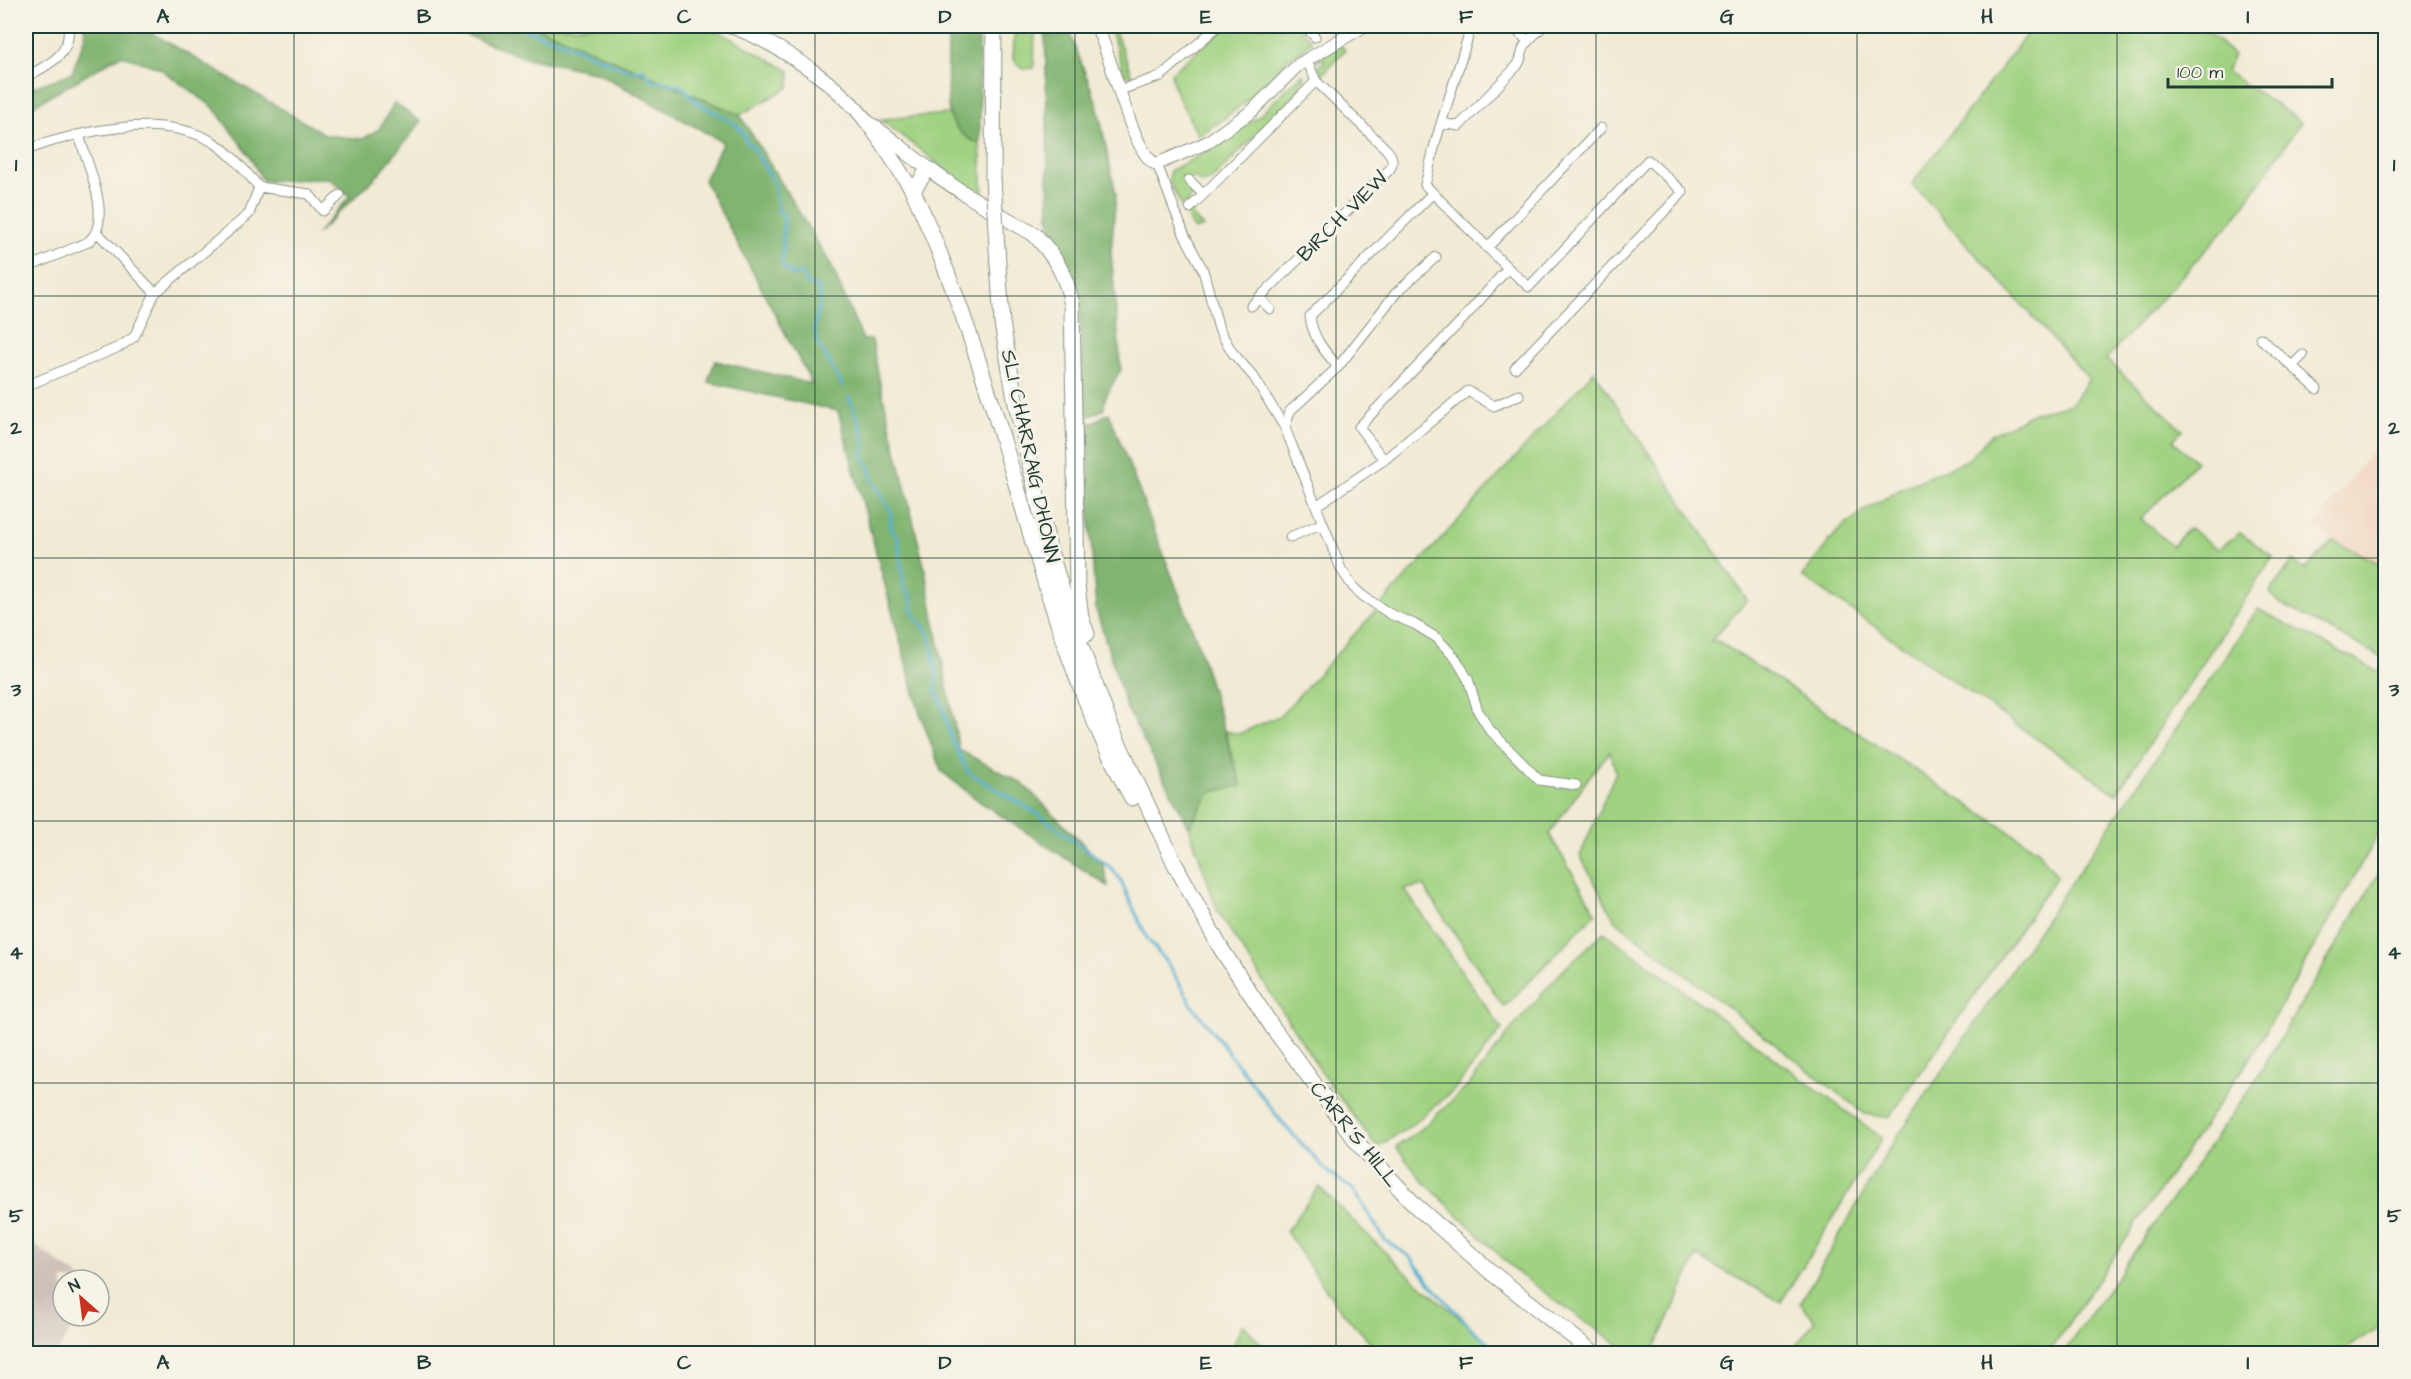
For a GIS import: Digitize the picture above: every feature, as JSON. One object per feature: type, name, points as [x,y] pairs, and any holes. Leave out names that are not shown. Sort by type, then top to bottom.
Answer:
[{"type":"highway","name":"SLI CHARRAIG DHONN","points":[[994,26],[993,177],[1002,323],[1015,399],[1049,548],[1072,623],[1111,727],[1174,864]]},
{"type":"highway","points":[[913,190],[936,241],[1000,428],[1052,608],[1082,688],[1121,778],[1150,830],[1174,864]]},
{"type":"highway","points":[[1035,235],[1053,256],[1066,278],[1072,304],[1075,540],[1081,618],[1109,697],[1166,831],[1174,864]]},
{"type":"highway","name":"CARR'S HILL","points":[[1174,864],[1220,947],[1273,1028],[1361,1147],[1424,1214],[1492,1273],[1595,1353]]},
{"type":"main road","points":[[731,26],[779,50],[831,85],[869,123],[928,169],[1035,235]]},
{"type":"main road","points":[[869,123],[913,190],[928,169]]},
{"type":"street","points":[[26,76],[62,55],[68,43],[68,26]]},
{"type":"street","points":[[1096,26],[1106,44],[1135,138],[1149,161],[1157,164],[1206,143],[1252,111],[1288,73],[1364,26]]},
{"type":"street","points":[[1120,90],[1161,76],[1218,26]]},
{"type":"street","points":[[1305,26],[1315,37]]},
{"type":"street","points":[[1466,26],[1467,37],[1425,180],[1432,194],[1529,287],[1648,160],[1683,192],[1515,368]]},
{"type":"street","points":[[1511,26],[1528,41]]},
{"type":"street","points":[[1441,123],[1453,126],[1463,123],[1517,66],[1521,61],[1522,48],[1543,26]]},
{"type":"street","name":"BIRCH VIEW","points":[[1251,306],[1390,169],[1392,164],[1392,158],[1387,150],[1316,81],[1307,61]]},
{"type":"street","points":[[1190,208],[1316,81]]},
{"type":"street","points":[[26,150],[79,135],[118,128],[154,126],[176,128],[200,136],[223,149],[259,187],[309,194],[322,211],[340,195]]},
{"type":"street","points":[[1487,248],[1601,128]]},
{"type":"street","points":[[26,268],[88,242],[96,231],[99,201],[79,135]]},
{"type":"street","points":[[1157,164],[1184,234],[1203,270],[1218,329],[1232,352],[1254,377],[1285,428],[1341,569],[1353,587],[1390,614],[1414,624],[1437,638],[1456,659],[1468,679],[1478,711],[1489,729],[1539,780],[1576,785]]},
{"type":"street","points":[[1189,180],[1203,194]]},
{"type":"street","points":[[26,386],[119,347],[134,337],[155,293],[249,214],[259,187]]},
{"type":"street","points":[[1338,367],[1318,341],[1311,326],[1310,316],[1432,194]]},
{"type":"street","points":[[96,231],[155,293]]},
{"type":"street","points":[[1285,428],[1290,411],[1338,367],[1396,293],[1436,257]]},
{"type":"street","points":[[1384,460],[1359,427],[1463,319],[1508,268]]},
{"type":"street","points":[[1259,297],[1270,309]]},
{"type":"street","points":[[2260,338],[2317,389]]},
{"type":"street","points":[[2292,366],[2303,355]]},
{"type":"street","points":[[1316,506],[1384,460],[1468,391],[1494,406],[1519,395]]},
{"type":"street","points":[[1290,537],[1323,523]]},
{"type":"shaded area","points":[[2385,434],[2385,566],[2333,541],[2314,526]]},
{"type":"shaded area","points":[[28,1240],[66,1268],[51,1268],[51,1328],[73,1328],[56,1353],[26,1353],[26,1244]]},
{"type":"green space","points":[[84,26],[140,26],[326,135],[363,139],[379,129],[394,103],[421,122],[378,175],[317,234],[350,196],[329,178],[263,181],[249,155],[213,107],[159,68],[121,55],[26,110],[26,90],[72,73],[85,36]]},
{"type":"green space","points":[[444,26],[535,26],[740,115],[830,263],[863,340],[872,340],[879,379],[925,570],[959,750],[1022,783],[1103,864],[1108,886],[980,802],[941,771],[919,711],[838,411],[708,382],[715,361],[812,384],[704,180],[723,142],[598,73],[522,57]]},
{"type":"green space","points":[[535,26],[699,26],[720,32],[790,71],[789,87],[740,115]]},
{"type":"green space","points":[[948,26],[979,26],[980,144],[962,133],[950,116],[947,86]]},
{"type":"green space","points":[[1015,26],[1035,26],[1034,68],[1023,69],[1013,59]]},
{"type":"green space","points":[[1045,26],[1067,26],[1097,104],[1116,194],[1111,252],[1121,369],[1105,398],[1104,409],[1084,419],[1079,298],[1076,283],[1065,256],[1053,237],[1049,216]]},
{"type":"green space","points":[[1106,26],[1113,26],[1133,78],[1125,75],[1113,38]]},
{"type":"green space","points":[[1227,26],[1280,26],[1282,29],[1297,26],[1312,41],[1289,58],[1250,98],[1198,136],[1174,88],[1171,73]]},
{"type":"green space","points":[[2033,26],[2201,26],[2234,55],[2226,71],[2301,122],[2235,218],[2106,359],[2183,430],[2173,440],[2196,462],[2141,519],[2172,546],[2189,528],[2218,549],[2240,533],[2273,557],[2116,794],[1802,576],[1837,532],[1862,512],[1901,489],[1969,459],[1991,435],[2034,413],[2071,404],[2089,379],[1912,184]]},
{"type":"green space","points":[[1340,45],[1345,50],[1322,75],[1319,66],[1325,61],[1323,58],[1316,62],[1317,59]]},
{"type":"green space","points":[[1302,74],[1305,78],[1298,87],[1300,90],[1211,180],[1202,183],[1193,177],[1186,183],[1193,194],[1186,205],[1203,227],[1194,230],[1169,181],[1170,171],[1212,149],[1259,116]]},
{"type":"green space","points":[[949,114],[961,132],[980,144],[983,198],[880,119]]},
{"type":"green space","points":[[1594,371],[1747,600],[1711,641],[1718,641],[2039,851],[2057,876],[1889,1118],[1865,1114],[1615,920],[1580,856],[1616,772],[1610,752],[1594,770],[1549,834],[1596,913],[1504,1007],[1423,886],[1404,889],[1502,1029],[1453,1091],[1408,1128],[1377,1147],[1328,1082],[1218,912],[1189,827],[1210,792],[1241,786],[1225,731],[1239,734],[1281,715]]},
{"type":"green space","points":[[1109,413],[1197,641],[1241,786],[1210,792],[1189,827],[1126,707],[1096,609],[1090,527],[1088,425]]},
{"type":"green space","points":[[2333,541],[2385,566],[2385,659],[2281,604],[2270,593],[2293,560],[2305,570]]},
{"type":"green space","points":[[2258,609],[2385,675],[2385,823],[2254,1052],[2048,1353],[1790,1353],[1815,1321],[1800,1303],[1889,1149]]},
{"type":"green space","points":[[2385,863],[2385,1325],[2338,1353],[2063,1353],[2252,1086]]},
{"type":"green space","points":[[1604,932],[1882,1138],[1781,1302],[1697,1256],[1653,1353],[1630,1353],[1519,1274],[1421,1179],[1396,1147],[1418,1132],[1469,1085],[1510,1031],[1562,971]]},
{"type":"green space","points":[[1319,1187],[1402,1269],[1501,1353],[1380,1353],[1335,1303],[1286,1231]]},
{"type":"green space","points":[[1243,1324],[1269,1353],[1229,1353]]},
{"type":"waterway","points":[[514,26],[562,42],[629,71],[644,70],[652,80],[680,86],[704,107],[726,118],[739,128],[774,183],[779,212],[784,215],[782,265],[792,275],[801,273],[805,277],[805,282],[819,289],[820,302],[814,329],[817,341],[842,385]]},
{"type":"waterway","points":[[849,397],[865,438],[863,457],[870,467],[872,479],[891,511],[891,529],[898,538],[904,587],[911,596],[913,613],[930,635],[937,679],[935,691],[941,701],[951,738],[968,772],[1038,814],[1109,866],[1119,877],[1147,938],[1170,967],[1192,1005],[1284,1125],[1328,1172],[1353,1189],[1385,1240],[1409,1256],[1436,1290],[1472,1329],[1489,1343],[1493,1350],[1489,1354]]}]
